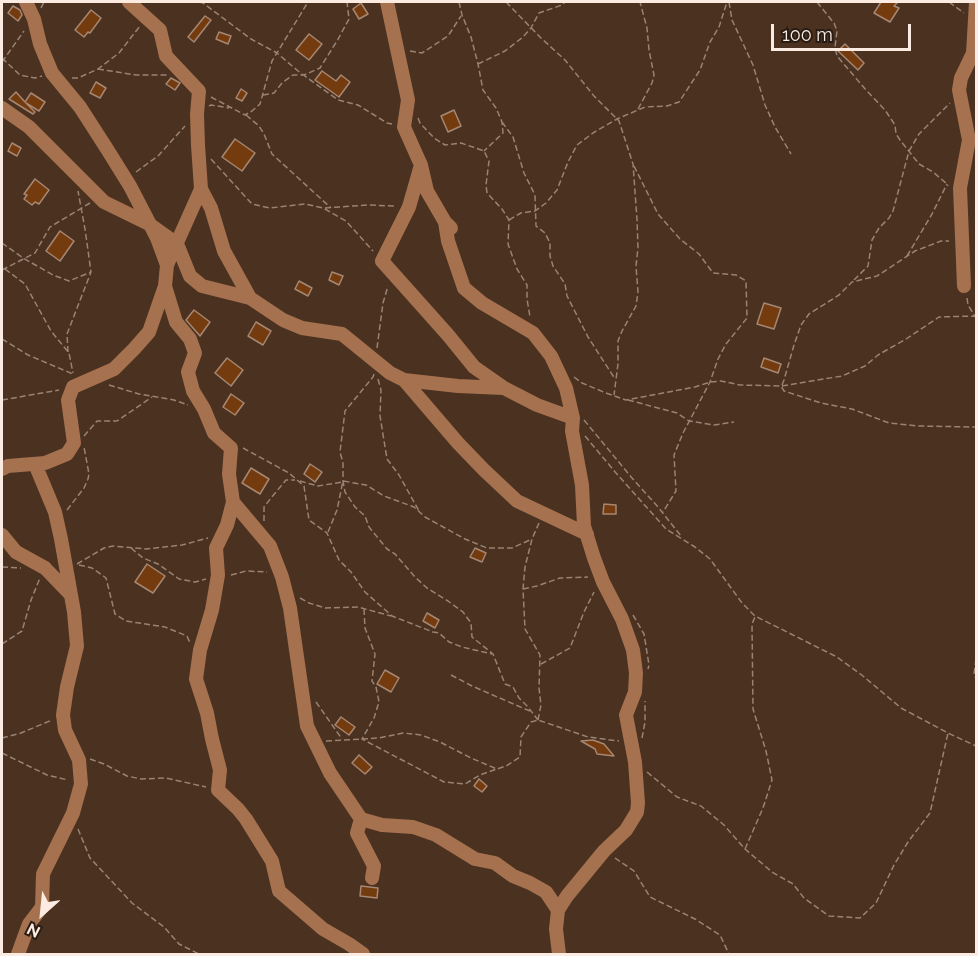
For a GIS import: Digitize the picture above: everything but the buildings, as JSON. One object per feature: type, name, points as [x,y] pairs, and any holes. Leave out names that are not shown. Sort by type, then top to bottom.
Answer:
[{"type":"street","points":[[26,2],[52,73],[80,107],[126,180],[157,238],[167,265]]},
{"type":"street","points":[[129,2],[159,30],[165,56],[199,91],[197,114],[201,189],[212,208],[224,250],[250,298]]},
{"type":"street","points":[[387,2],[408,100],[404,127],[421,165],[427,191],[445,222],[448,241],[464,288],[482,303],[533,333],[551,357],[566,388],[572,413],[572,431],[582,485],[584,526],[601,581],[622,619],[633,650],[636,673],[635,692],[626,715],[635,762],[637,812],[626,830],[604,851],[558,910],[556,929],[559,954]]},
{"type":"street","points":[[964,286],[960,188],[969,140],[959,90],[961,78],[973,53],[976,2]]},
{"type":"street","points":[[2,108],[29,127],[104,202],[149,224],[177,244],[190,276],[202,286],[250,298],[283,320],[302,328],[342,334],[390,373],[404,380],[504,388]]},
{"type":"street","points":[[421,165],[409,207],[382,261],[474,367],[504,388],[537,405],[572,413]]},
{"type":"street","points":[[2,469],[8,466],[45,463],[67,454],[74,443],[68,400],[73,387],[114,369],[149,332],[165,286],[167,265],[201,189]]},
{"type":"street","points":[[165,286],[176,322],[190,339],[195,353],[189,372],[193,390],[214,433],[231,448],[229,474],[233,502],[227,525],[216,548],[218,575],[212,610],[200,650],[196,679],[207,713],[220,770],[219,790],[246,819],[272,861],[279,891],[323,929],[363,954]]},
{"type":"street","points":[[404,380],[458,443],[518,501],[587,534]]},
{"type":"street","points":[[18,954],[29,924],[42,907],[43,874],[73,813],[81,784],[79,760],[65,730],[63,715],[67,687],[78,646],[70,594],[70,563],[55,512],[35,464]]},
{"type":"street","points":[[233,502],[270,546],[284,583],[290,608],[307,726],[330,773],[361,819],[382,825],[413,827],[436,835],[475,859],[495,862],[513,876],[546,892],[558,910]]},
{"type":"street","points":[[2,535],[16,552],[45,568],[70,594]]},
{"type":"street","points":[[361,819],[357,833],[375,866],[372,878]]},
{"type":"path","points":[[44,2],[34,19],[2,60],[20,75],[36,78],[52,73]]},
{"type":"path","points":[[199,2],[251,39],[277,53],[338,100],[358,105],[387,123],[404,127]]},
{"type":"path","points":[[208,7],[209,2]]},
{"type":"path","points":[[245,115],[260,104],[272,61],[308,2]]},
{"type":"path","points":[[262,95],[274,93],[293,75],[304,75],[320,68],[349,19],[347,2]]},
{"type":"path","points":[[459,2],[471,37],[483,90],[513,137],[524,173],[535,195],[536,226],[545,233],[550,243],[550,256],[554,266],[565,284],[567,296],[588,337],[616,379]]},
{"type":"path","points":[[506,2],[565,60],[594,96],[619,121],[633,164],[658,214],[680,239],[699,254],[713,273],[736,275],[746,281],[747,318],[726,344],[710,382],[688,421],[674,455],[676,492],[663,512]]},
{"type":"path","points":[[478,64],[505,51],[523,37],[539,13],[565,2]]},
{"type":"path","points":[[638,110],[654,75],[647,28],[640,2]]},
{"type":"path","points":[[508,220],[521,213],[535,212],[546,203],[557,189],[577,145],[594,133],[617,119],[645,107],[667,106],[679,102],[700,70],[728,2]]},
{"type":"path","points":[[728,2],[732,20],[753,65],[765,105],[791,154]]},
{"type":"path","points":[[817,2],[834,23],[837,31],[835,47],[837,56],[885,110],[895,125],[896,134],[919,164],[947,184],[950,193]]},
{"type":"path","points":[[949,2],[974,21]]},
{"type":"path","points":[[395,40],[404,50],[422,53],[448,36],[462,15]]},
{"type":"path","points":[[70,78],[78,78],[98,69],[118,53],[147,19]]},
{"type":"path","points":[[98,69],[136,75],[184,75]]},
{"type":"path","points":[[781,386],[801,325],[809,314],[839,295],[868,266],[872,240],[893,211],[909,151],[919,134],[946,108],[959,90]]},
{"type":"path","points":[[199,91],[245,115],[259,126],[272,154],[331,208]]},
{"type":"path","points":[[408,100],[420,123],[434,138],[445,145],[461,143],[484,151],[489,161],[487,193],[502,209],[508,220],[508,244],[517,269],[527,285],[533,333]]},
{"type":"path","points":[[126,180],[158,156],[197,114],[212,105],[229,108]]},
{"type":"path","points":[[484,151],[503,133],[502,122]]},
{"type":"path","points":[[198,145],[252,204],[270,208],[304,204],[323,208],[367,205],[409,207]]},
{"type":"path","points":[[614,396],[618,341],[636,306],[638,292],[636,266],[638,219],[633,164]]},
{"type":"path","points":[[907,257],[947,184]]},
{"type":"path","points":[[2,400],[73,387],[67,334],[91,272],[77,191]]},
{"type":"path","points":[[69,353],[51,331],[25,284],[3,269],[35,253],[50,227],[100,198]]},
{"type":"path","points":[[323,208],[346,221],[382,261]]},
{"type":"path","points":[[852,282],[877,276],[915,251],[941,241],[962,240]]},
{"type":"path","points":[[2,243],[23,258],[69,281],[91,272]]},
{"type":"path","points":[[375,361],[382,303],[392,274]]},
{"type":"path","points":[[964,286],[968,305],[976,317]]},
{"type":"path","points":[[626,400],[710,382],[781,386],[842,376],[865,366],[878,355],[939,317],[976,317]]},
{"type":"path","points":[[419,512],[399,475],[387,459],[380,417],[381,390],[374,368],[373,377],[345,411],[340,452],[345,492],[355,507],[365,516],[369,527],[387,549],[395,554],[427,588],[463,612],[471,623],[472,637],[493,654],[505,684],[513,687],[519,698],[538,720]]},
{"type":"path","points":[[574,377],[582,383],[614,396],[677,413],[688,421],[714,424],[734,422]]},
{"type":"path","points":[[781,386],[784,391],[821,403],[852,409],[889,423],[976,427]]},
{"type":"path","points":[[68,510],[84,488],[89,474],[81,439],[98,421],[117,421],[153,396]]},
{"type":"path","points":[[572,413],[600,438],[663,512],[683,540]]},
{"type":"path","points":[[584,434],[666,529],[695,547],[710,560],[742,603],[755,616],[837,657],[902,708],[976,746]]},
{"type":"path","points":[[231,448],[242,448],[289,473],[304,486],[309,520],[327,533],[339,560],[365,592],[392,616]]},
{"type":"path","points":[[265,539],[264,507],[286,480],[297,480],[318,486],[343,481],[366,485],[384,496],[414,507],[425,517],[465,539],[488,548],[512,548],[532,539]]},
{"type":"path","points":[[327,533],[336,510],[343,481]]},
{"type":"path","points":[[538,720],[541,705],[540,654],[525,629],[523,589],[525,567],[532,539],[543,514]]},
{"type":"path","points":[[70,563],[112,546],[146,549],[182,545],[223,534]]},
{"type":"path","points":[[131,548],[143,558],[158,564],[179,579],[195,582],[218,575],[222,578],[246,571],[265,572],[284,583],[309,603],[325,608],[358,608],[392,616],[439,633],[450,642],[462,647],[493,654]]},
{"type":"path","points":[[70,563],[92,568],[106,578],[115,614],[126,621],[165,627],[187,636],[192,646]]},
{"type":"path","points":[[2,644],[22,631],[31,600],[45,568]]},
{"type":"path","points":[[523,589],[560,578],[585,576],[601,581],[584,612],[570,648],[539,665]]},
{"type":"path","points":[[362,739],[374,718],[379,702],[376,687],[372,681],[375,654],[365,628],[363,609]]},
{"type":"path","points":[[745,849],[763,808],[772,780],[753,709],[752,624],[755,616]]},
{"type":"path","points":[[976,659],[974,674],[976,679]]},
{"type":"path","points":[[451,675],[533,713]]},
{"type":"path","points":[[316,703],[343,740]]},
{"type":"path","points":[[2,738],[21,733],[63,715]]},
{"type":"path","points":[[362,739],[444,782],[465,784],[480,775],[506,766],[520,757],[520,737],[531,722],[538,720],[588,737],[632,743]]},
{"type":"path","points":[[315,741],[379,738],[403,733],[421,735],[497,769]]},
{"type":"path","points":[[635,762],[676,797],[701,806],[724,825],[745,849],[772,872],[792,884],[804,898],[829,916],[860,918],[876,903],[894,865],[930,813],[948,733]]},
{"type":"path","points":[[2,753],[46,775],[81,784]]},
{"type":"path","points":[[76,754],[104,764],[127,776],[141,779],[165,778],[219,790]]},
{"type":"path","points":[[73,813],[90,858],[132,903],[164,927],[179,944],[203,954]]},
{"type":"path","points":[[604,851],[634,871],[650,897],[695,919],[720,935],[729,954]]}]
